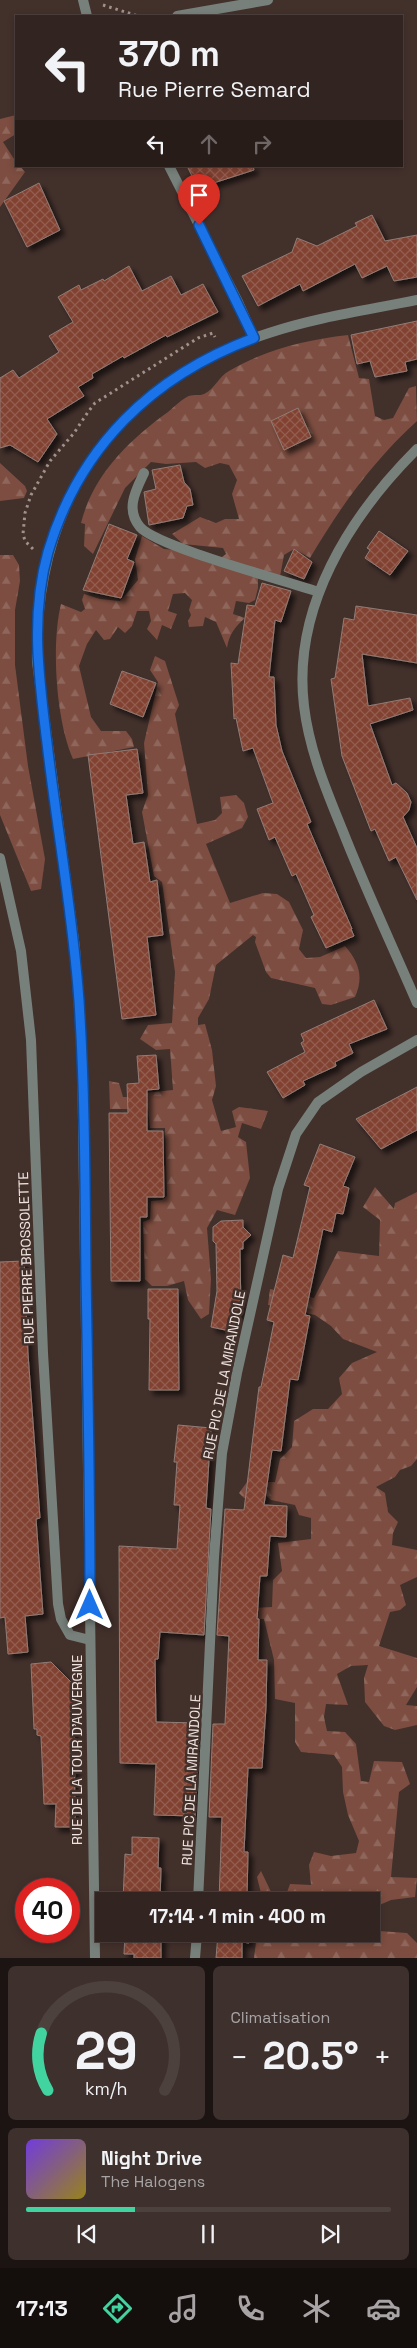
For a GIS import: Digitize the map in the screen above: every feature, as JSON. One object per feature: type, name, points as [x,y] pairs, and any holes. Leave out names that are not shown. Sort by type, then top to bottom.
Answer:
[{"type":"street","points":[[83,0],[87,15]]},
{"type":"street","points":[[183,15],[268,0]]},
{"type":"street","points":[[170,167],[254,338]]},
{"type":"street","name":"RUE DE LA TOUR D'AUVERGNE","points":[[95,1958],[82,1053],[74,948],[37,662],[40,599],[48,554],[64,506],[82,471],[125,418],[170,381],[223,351],[254,338],[299,325],[417,300]]},
{"type":"street","points":[[417,448],[360,516],[336,555],[311,615],[303,666],[304,706],[307,726],[330,799],[417,1003]]},
{"type":"street","points":[[144,473],[133,494],[133,509],[140,527],[150,534],[186,549],[319,592]]},
{"type":"street","name":"RUE PIERRE BROSSOLETTE","points":[[0,858],[21,951],[31,1040],[42,1343],[58,1604],[61,1619],[70,1635],[90,1640]]},
{"type":"street","name":"RUE PIC DE LA MIRANDOLE","points":[[198,1892],[214,1557],[222,1453],[233,1390],[278,1189],[296,1134],[318,1102],[354,1076],[417,1040]]},
{"type":"street","points":[[195,1958],[196,1942]]},
{"type":"path","points":[[95,1],[135,15]]},
{"type":"green space","points":[[15,115],[15,135],[3,142],[15,160],[15,167],[21,167],[25,172],[0,207],[0,119]]},
{"type":"green space","points":[[348,335],[359,378],[369,379],[375,416],[384,420],[393,418],[409,388],[416,386],[417,421],[386,452],[358,485],[333,520],[310,558],[294,549],[284,555],[279,582],[258,578],[255,600],[249,603],[236,601],[233,614],[245,618],[233,631],[227,648],[216,622],[205,617],[203,626],[189,627],[188,621],[191,615],[189,610],[192,600],[185,593],[173,594],[168,611],[177,614],[171,629],[162,625],[157,640],[147,629],[151,621],[149,611],[137,611],[132,626],[125,633],[118,627],[110,639],[104,640],[96,630],[87,644],[79,666],[91,717],[101,731],[126,731],[132,739],[134,747],[73,759],[63,724],[57,682],[56,640],[61,604],[81,612],[85,609],[82,600],[84,594],[100,599],[120,601],[138,580],[135,559],[142,536],[164,549],[176,550],[212,564],[226,554],[223,548],[183,544],[172,534],[200,517],[216,523],[225,519],[239,519],[232,494],[237,480],[229,465],[220,463],[205,468],[196,462],[166,464],[151,462],[125,488],[93,554],[84,546],[85,524],[81,523],[94,489],[114,460],[126,447],[186,397],[202,395],[208,392],[229,371],[272,351]]},
{"type":"green space","points":[[0,463],[25,486],[27,491],[24,498],[0,501]]},
{"type":"green space","points":[[0,555],[13,555],[19,565],[20,581],[15,610],[15,665],[28,766],[45,859],[41,889],[31,891],[0,815]]},
{"type":"green space","points":[[155,656],[165,661],[179,705],[175,714],[197,824],[215,820],[222,813],[220,797],[236,795],[244,803],[248,817],[242,828],[206,844],[230,903],[263,893],[277,894],[289,902],[303,930],[299,949],[306,958],[320,957],[345,946],[354,958],[359,970],[358,990],[355,997],[331,1005],[322,1004],[315,988],[271,978],[266,972],[255,942],[256,937],[253,935],[216,965],[209,999],[198,1018],[198,1025],[205,1024],[212,1050],[216,1086],[212,1100],[221,1131],[236,1127],[232,1111],[239,1107],[268,1111],[261,1129],[242,1123],[238,1137],[246,1142],[250,1178],[235,1215],[217,1210],[207,1228],[211,1279],[209,1314],[201,1319],[188,1300],[184,1281],[167,1286],[152,1286],[145,1279],[143,1222],[150,1219],[151,1201],[162,1200],[167,1196],[165,1128],[150,1128],[148,1109],[110,1109],[109,1081],[119,1083],[123,1097],[139,1097],[145,1093],[173,1090],[170,1049],[156,1050],[140,1039],[148,1025],[172,1023],[175,972],[162,882],[154,876],[142,812],[148,795],[144,743],[158,682],[150,670]]},
{"type":"green space","points":[[375,1187],[394,1209],[395,1203],[417,1192],[417,1459],[411,1466],[400,1470],[395,1477],[376,1487],[385,1493],[388,1512],[398,1522],[393,1533],[392,1545],[417,1550],[417,1577],[400,1585],[406,1605],[400,1610],[390,1612],[379,1646],[417,1658],[417,1687],[406,1705],[417,1706],[417,1725],[395,1730],[384,1726],[365,1702],[364,1678],[368,1665],[351,1666],[337,1674],[348,1705],[326,1704],[324,1717],[327,1731],[345,1732],[356,1744],[361,1781],[369,1782],[374,1761],[402,1762],[410,1784],[399,1792],[391,1877],[417,1878],[415,1897],[391,1900],[380,1905],[380,1892],[287,1892],[290,1884],[311,1885],[309,1865],[314,1852],[331,1856],[356,1853],[359,1841],[348,1815],[343,1792],[342,1767],[334,1755],[301,1752],[295,1742],[295,1703],[275,1699],[274,1660],[264,1619],[237,1618],[238,1609],[272,1607],[273,1580],[282,1571],[278,1543],[311,1539],[311,1518],[299,1515],[295,1505],[271,1500],[265,1495],[260,1498],[244,1498],[239,1493],[247,1482],[275,1482],[280,1459],[292,1447],[294,1421],[313,1409],[328,1409],[342,1394],[339,1378],[352,1363],[377,1352],[343,1339],[331,1326],[315,1315],[268,1305],[270,1289],[314,1298],[338,1251],[379,1256],[380,1220],[363,1207]]},
{"type":"green space","points":[[261,1871],[271,1892],[261,1892],[257,1877]]},
{"type":"green space","points":[[380,1931],[407,1933],[417,1943],[417,1958],[254,1958],[256,1942],[380,1942]]},
{"type":"building","points":[[188,167],[253,167],[254,170],[198,188]]},
{"type":"building","points":[[39,183],[60,230],[27,247],[4,201]]},
{"type":"building","points":[[372,215],[385,241],[417,235],[417,277],[394,281],[387,266],[362,278],[355,264],[303,291],[300,284],[258,306],[242,276],[292,252],[297,238],[317,246],[357,226],[355,223]]},
{"type":"building","points":[[129,266],[142,291],[171,276],[181,295],[203,284],[218,312],[167,337],[166,335],[124,358],[123,356],[92,374],[93,378],[78,387],[84,396],[47,419],[57,434],[38,462],[10,445],[0,448],[0,378],[13,370],[19,378],[59,352],[49,336],[73,322],[58,297],[79,285],[81,290],[103,279],[104,281]]},
{"type":"building","points":[[417,321],[417,359],[405,362],[407,371],[375,377],[370,361],[357,364],[351,335]]},
{"type":"building","points":[[298,408],[311,437],[284,450],[271,421]]},
{"type":"building","points":[[180,465],[184,482],[190,489],[193,505],[187,506],[183,518],[149,525],[144,492],[156,489],[152,470]]},
{"type":"building","points":[[109,524],[137,535],[127,559],[134,562],[121,598],[83,590]]},
{"type":"building","points":[[379,531],[408,551],[390,575],[365,558],[370,550],[367,548]]},
{"type":"building","points":[[294,549],[312,562],[304,579],[284,571]]},
{"type":"building","points":[[262,583],[291,591],[281,622],[275,620],[269,677],[274,677],[276,725],[282,751],[311,822],[307,824],[354,936],[326,948],[311,917],[314,915],[296,874],[292,876],[275,837],[269,840],[257,809],[273,803],[253,748],[243,751],[236,718],[234,719],[231,663],[238,664],[247,605],[255,606]]},
{"type":"building","points":[[356,606],[417,615],[417,663],[362,654],[368,706],[410,698],[413,710],[370,724],[392,785],[396,783],[407,793],[411,802],[409,810],[403,817],[417,848],[417,900],[396,857],[389,861],[375,829],[371,831],[342,756],[331,679],[335,678],[344,618],[354,620]]},
{"type":"building","points":[[122,671],[156,683],[143,717],[110,704]]},
{"type":"building","points":[[137,749],[143,793],[126,795],[133,844],[144,842],[150,882],[157,880],[163,935],[147,937],[156,1015],[122,1019],[88,755]]},
{"type":"building","points":[[374,1000],[387,1029],[349,1044],[353,1053],[335,1062],[336,1066],[303,1081],[305,1085],[283,1098],[267,1072],[305,1052],[301,1043],[304,1041],[301,1034]]},
{"type":"building","points":[[156,1055],[159,1089],[147,1090],[147,1131],[163,1131],[164,1197],[147,1197],[147,1217],[140,1217],[140,1281],[111,1281],[109,1113],[128,1113],[127,1084],[139,1083],[137,1056]]},
{"type":"building","points":[[417,1087],[417,1130],[381,1149],[356,1119]]},
{"type":"building","points":[[320,1144],[355,1157],[343,1186],[349,1188],[343,1214],[336,1213],[332,1232],[323,1229],[305,1315],[310,1316],[298,1380],[290,1379],[281,1451],[272,1450],[264,1505],[287,1506],[286,1537],[270,1536],[267,1576],[260,1576],[257,1619],[259,1619],[258,1660],[267,1660],[262,1768],[248,1768],[244,1852],[248,1852],[247,1892],[219,1892],[222,1817],[209,1817],[213,1724],[225,1724],[229,1636],[217,1635],[225,1509],[244,1510],[259,1387],[261,1387],[274,1322],[267,1320],[283,1255],[293,1258],[310,1187],[304,1185]]},
{"type":"building","points":[[243,1220],[243,1227],[251,1235],[243,1242],[243,1249],[240,1249],[241,1315],[234,1313],[230,1331],[211,1327],[217,1291],[216,1244],[213,1241],[213,1227],[221,1221]]},
{"type":"building","points":[[24,1261],[28,1354],[40,1518],[36,1519],[43,1614],[25,1616],[28,1652],[8,1654],[5,1617],[0,1618],[0,1262]]},
{"type":"building","points":[[148,1289],[178,1289],[179,1390],[149,1390],[150,1319],[148,1319]]},
{"type":"building","points":[[178,1425],[211,1428],[206,1508],[211,1509],[204,1635],[160,1632],[158,1659],[155,1659],[156,1722],[199,1723],[195,1816],[154,1815],[156,1764],[120,1763],[119,1546],[177,1549],[180,1505],[174,1505],[177,1462],[174,1462]]},
{"type":"building","points":[[51,1662],[74,1685],[75,1827],[55,1827],[56,1804],[44,1804],[41,1736],[37,1735],[37,1729],[34,1729],[31,1664]]},
{"type":"building","points":[[132,1837],[159,1838],[158,1868],[161,1868],[160,1892],[123,1892],[125,1854],[132,1855]]},
{"type":"building","points":[[125,1942],[161,1942],[161,1958],[134,1958],[134,1954],[124,1954]]},
{"type":"building","points":[[217,1942],[242,1942],[242,1958],[216,1958]]},
{"type":"route","points":[[90,1605],[82,1053],[74,948],[37,662],[38,621],[48,554],[64,506],[82,471],[93,456],[125,418],[159,389],[203,362],[254,338],[248,322],[199,225]]}]
